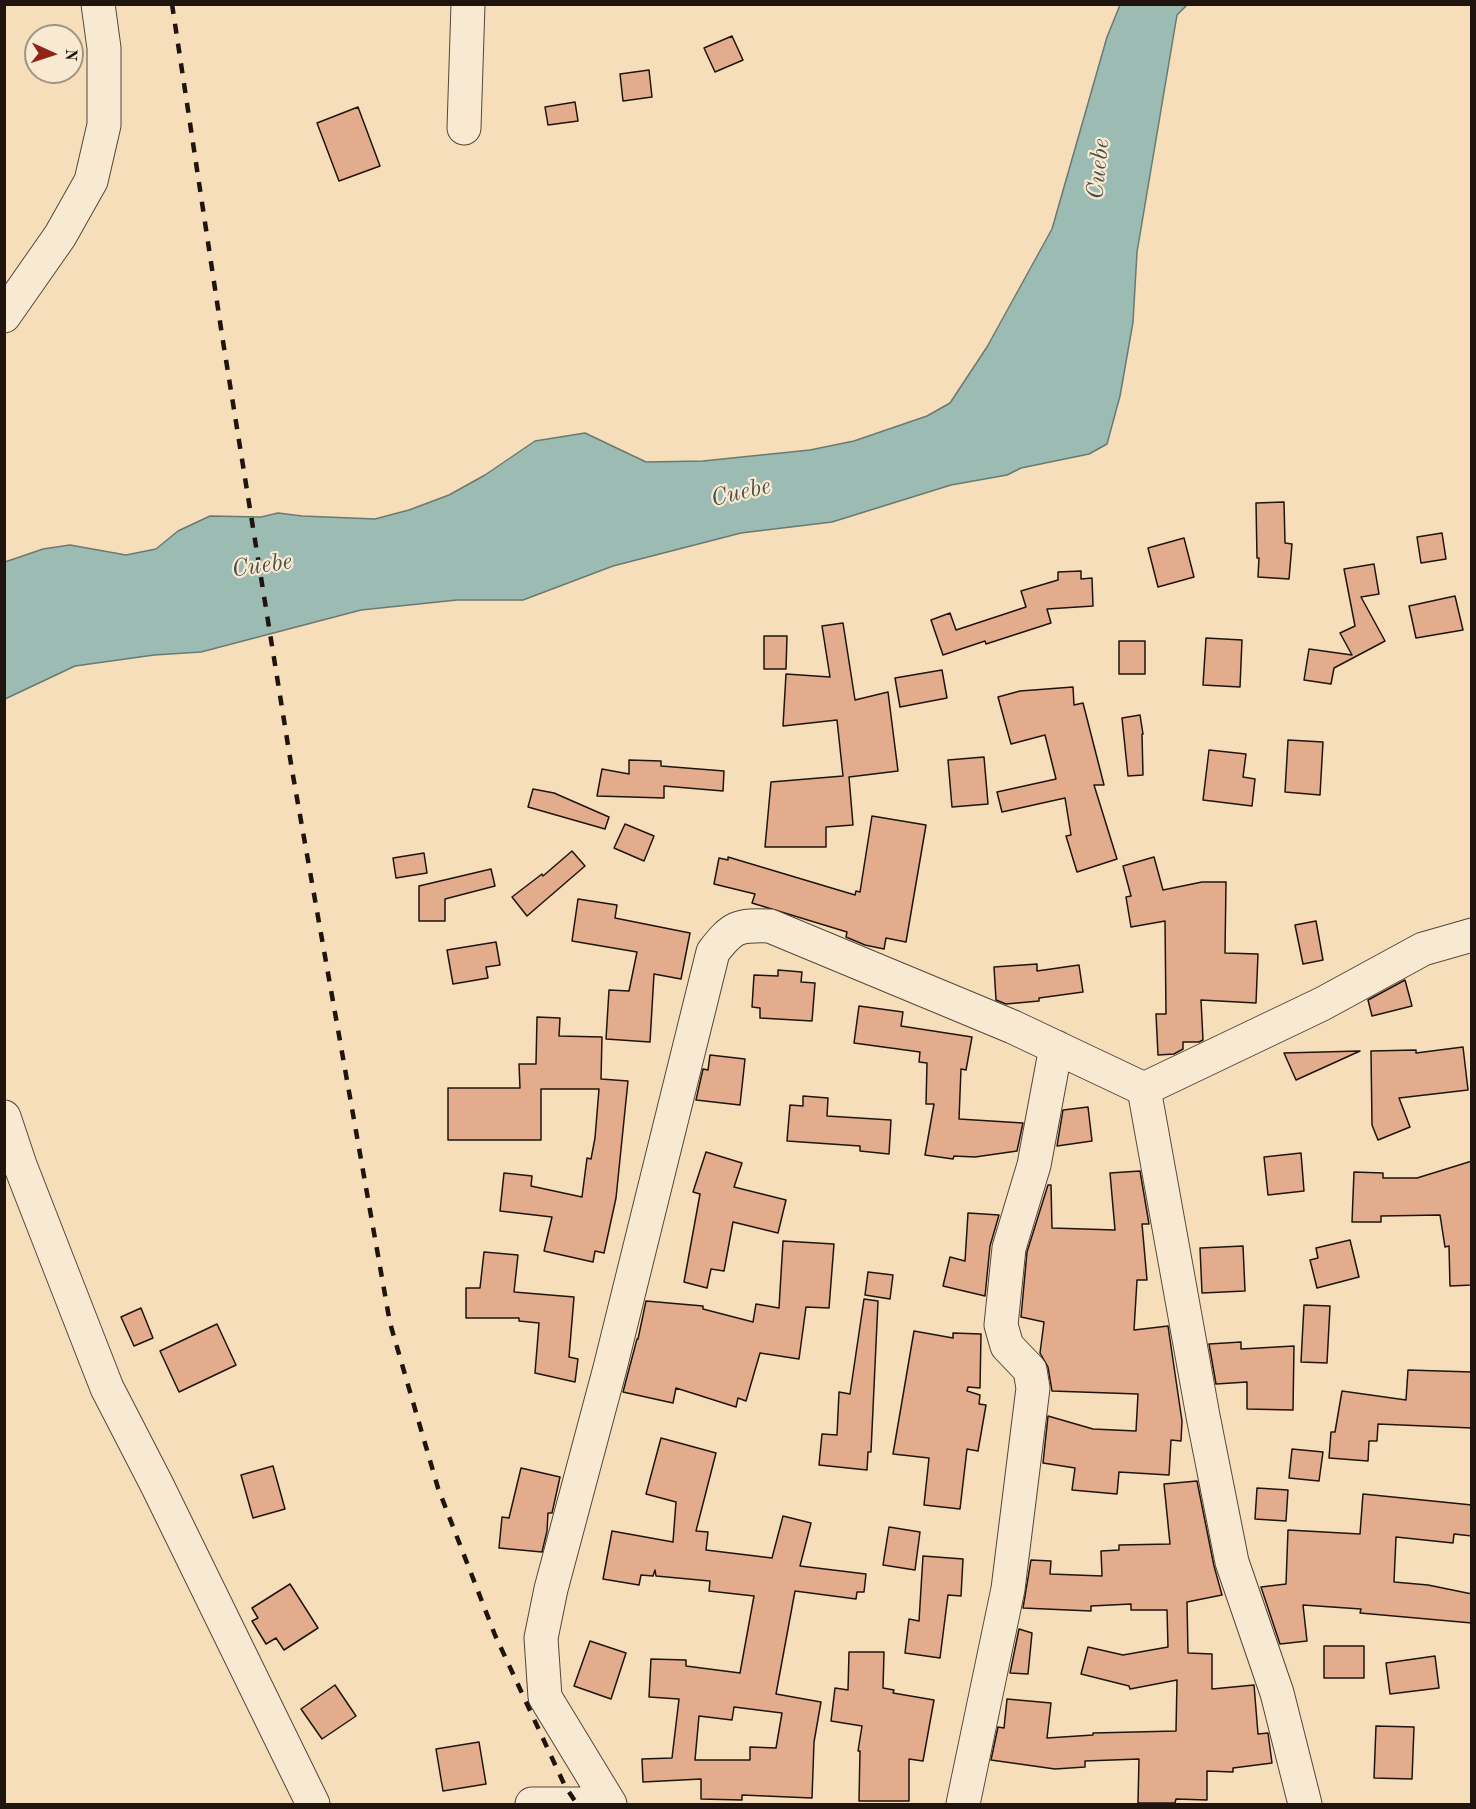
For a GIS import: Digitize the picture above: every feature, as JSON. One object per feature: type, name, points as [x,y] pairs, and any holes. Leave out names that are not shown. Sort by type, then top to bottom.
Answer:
[{"type":"street","points":[[4,316],[60,237],[90,181],[104,125],[104,48],[98,4]]},
{"type":"street","points":[[464,128],[468,4]]},
{"type":"street","points":[[610,1804],[545,1697],[541,1638],[551,1589],[610,1368],[713,952],[727,933],[746,926],[770,926],[1013,1027],[1144,1089]]},
{"type":"street","points":[[1144,1089],[1322,1004],[1424,949],[1472,935]]},
{"type":"street","points":[[963,1804],[1008,1589],[1033,1388],[1029,1370],[1007,1346],[1001,1325],[1009,1248],[1034,1165],[1056,1047]]},
{"type":"street","points":[[1144,1089],[1203,1416],[1232,1562],[1276,1693],[1305,1804]]},
{"type":"street","points":[[4,1117],[24,1176],[107,1388],[157,1485],[312,1804]]},
{"type":"street","points":[[538,1804],[600,1804]]},
{"type":"water","name":"Cuebe","points":[[1120,5],[1187,5],[1177,15],[1137,252],[1133,322],[1120,396],[1107,444],[1089,454],[1021,468],[1007,475],[951,485],[832,522],[741,533],[613,566],[523,600],[457,600],[361,610],[201,652],[154,655],[75,666],[5,699],[5,562],[43,549],[70,545],[126,555],[156,549],[178,531],[210,516],[261,517],[278,513],[375,519],[409,510],[449,495],[485,475],[535,441],[585,433],[646,462],[703,461],[810,450],[854,441],[927,416],[950,403],[987,347],[1052,229],[1107,37]]},
{"type":"building","points":[[732,36],[743,60],[715,72],[704,48]]},
{"type":"building","points":[[649,70],[652,97],[623,101],[620,74]]},
{"type":"building","points":[[575,102],[578,121],[548,125],[545,107]]},
{"type":"building","points":[[358,107],[380,166],[339,181],[317,123]]},
{"type":"building","points":[[1284,502],[1285,543],[1292,544],[1289,579],[1258,577],[1256,503]]},
{"type":"building","points":[[1442,533],[1446,559],[1421,563],[1417,537]]},
{"type":"building","points":[[1184,538],[1194,577],[1158,587],[1148,548]]},
{"type":"building","points":[[1374,564],[1379,594],[1361,597],[1385,641],[1334,668],[1331,684],[1304,680],[1309,649],[1352,655],[1340,633],[1355,626],[1344,569]]},
{"type":"building","points":[[1081,571],[1081,579],[1092,578],[1093,606],[1047,609],[1051,623],[943,655],[931,620],[950,613],[956,630],[1026,607],[1021,591],[1058,580],[1058,572]]},
{"type":"building","points":[[1455,596],[1463,630],[1416,638],[1409,606]]},
{"type":"building","points":[[843,623],[855,700],[888,692],[898,771],[849,777],[853,825],[826,827],[826,847],[765,847],[771,782],[843,776],[837,720],[783,726],[786,674],[830,677],[822,626]]},
{"type":"building","points":[[764,636],[787,636],[786,669],[764,669]]},
{"type":"building","points":[[1206,638],[1242,640],[1240,687],[1203,685]]},
{"type":"building","points":[[1119,641],[1145,641],[1145,674],[1119,674]]},
{"type":"building","points":[[942,670],[947,698],[900,707],[895,678]]},
{"type":"building","points":[[1073,687],[1074,705],[1083,703],[1104,785],[1094,785],[1117,859],[1077,872],[1066,836],[1071,835],[1065,798],[1002,812],[997,792],[1056,779],[1045,735],[1011,744],[998,697],[1020,691]]},
{"type":"building","points":[[1140,715],[1143,734],[1143,775],[1128,776],[1122,718]]},
{"type":"building","points":[[1288,740],[1323,742],[1320,795],[1285,792]]},
{"type":"building","points":[[1209,750],[1246,754],[1243,777],[1255,779],[1252,806],[1203,800]]},
{"type":"building","points":[[984,757],[988,804],[952,807],[948,760]]},
{"type":"building","points":[[629,760],[661,761],[661,766],[724,771],[723,791],[664,786],[664,798],[597,796],[602,769],[629,774]]},
{"type":"building","points":[[533,789],[554,793],[609,817],[605,829],[528,807]]},
{"type":"building","points":[[872,816],[926,825],[906,942],[886,938],[884,949],[865,945],[846,937],[847,932],[752,903],[755,894],[714,884],[719,858],[728,860],[728,857],[855,895],[856,891],[860,892]]},
{"type":"building","points":[[625,824],[654,836],[644,861],[614,848]]},
{"type":"building","points":[[572,851],[585,866],[527,916],[512,897],[542,874],[543,876]]},
{"type":"building","points":[[424,853],[427,873],[396,878],[393,858]]},
{"type":"building","points":[[1154,857],[1163,890],[1202,882],[1226,882],[1225,953],[1258,954],[1256,1003],[1201,1000],[1203,1040],[1183,1042],[1183,1049],[1174,1054],[1158,1055],[1156,1014],[1166,1014],[1165,921],[1131,927],[1126,897],[1131,896],[1123,866]]},
{"type":"building","points":[[491,869],[495,886],[445,899],[445,921],[419,921],[419,886]]},
{"type":"building","points":[[578,899],[617,905],[615,918],[690,933],[681,979],[654,974],[650,1042],[606,1039],[609,990],[629,991],[637,952],[572,941]]},
{"type":"building","points":[[1316,921],[1323,960],[1303,964],[1295,925]]},
{"type":"building","points":[[496,942],[500,965],[486,967],[488,978],[453,984],[447,950]]},
{"type":"building","points":[[1037,964],[1037,971],[1079,965],[1083,992],[1039,998],[1039,1001],[1006,1004],[996,1000],[994,967]]},
{"type":"building","points":[[778,970],[802,972],[801,982],[815,983],[812,1021],[760,1018],[760,1008],[752,1007],[754,975],[778,976]]},
{"type":"building","points":[[1405,980],[1412,1006],[1372,1016],[1368,1000]]},
{"type":"building","points":[[859,1006],[903,1012],[901,1026],[972,1037],[966,1070],[961,1069],[959,1119],[1023,1123],[1017,1151],[975,1157],[954,1156],[953,1159],[925,1155],[934,1104],[926,1104],[927,1063],[919,1062],[920,1052],[854,1043]]},
{"type":"building","points":[[537,1017],[560,1018],[559,1036],[602,1037],[601,1079],[628,1081],[616,1198],[604,1253],[595,1251],[593,1262],[544,1251],[552,1217],[500,1211],[504,1173],[532,1176],[531,1186],[582,1197],[587,1158],[591,1159],[595,1138],[599,1089],[541,1089],[541,1140],[448,1140],[448,1088],[520,1088],[519,1064],[536,1064]]},
{"type":"building","points":[[1463,1047],[1468,1090],[1399,1098],[1410,1127],[1378,1140],[1372,1125],[1371,1051],[1416,1050],[1416,1053]]},
{"type":"building","points":[[1360,1051],[1296,1080],[1284,1053]]},
{"type":"building","points":[[710,1055],[745,1059],[740,1105],[696,1100],[703,1069],[708,1070]]},
{"type":"building","points":[[803,1096],[828,1098],[827,1116],[891,1120],[889,1154],[860,1151],[860,1146],[787,1141],[790,1105],[803,1106]]},
{"type":"building","points":[[1088,1107],[1092,1141],[1057,1146],[1063,1110]]},
{"type":"building","points":[[706,1152],[742,1163],[734,1187],[786,1200],[778,1233],[733,1222],[724,1271],[711,1269],[707,1288],[684,1282],[700,1194],[693,1192]]},
{"type":"building","points":[[1301,1153],[1304,1191],[1268,1195],[1264,1157]]},
{"type":"building","points":[[1472,1161],[1472,1285],[1450,1286],[1449,1246],[1445,1247],[1440,1215],[1381,1216],[1381,1222],[1352,1222],[1354,1172],[1383,1173],[1383,1178],[1417,1178]]},
{"type":"building","points":[[1140,1171],[1149,1224],[1142,1224],[1147,1280],[1137,1280],[1134,1330],[1168,1326],[1182,1421],[1181,1441],[1171,1440],[1169,1475],[1119,1472],[1117,1494],[1072,1490],[1075,1468],[1043,1463],[1048,1416],[1093,1429],[1136,1431],[1138,1394],[1052,1391],[1048,1367],[1040,1353],[1044,1322],[1021,1317],[1027,1252],[1048,1185],[1051,1185],[1052,1228],[1115,1230],[1110,1173]]},
{"type":"building","points":[[968,1213],[999,1215],[990,1246],[985,1296],[943,1286],[950,1257],[965,1261]]},
{"type":"building","points":[[1350,1240],[1359,1277],[1317,1288],[1310,1260],[1318,1258],[1316,1248]]},
{"type":"building","points":[[783,1241],[834,1244],[829,1308],[806,1307],[799,1359],[760,1353],[746,1401],[738,1398],[736,1407],[676,1388],[673,1403],[623,1392],[646,1301],[703,1306],[703,1309],[753,1322],[756,1304],[779,1308]]},
{"type":"building","points":[[1243,1246],[1245,1291],[1202,1293],[1200,1248]]},
{"type":"building","points":[[484,1252],[518,1255],[514,1292],[574,1297],[569,1357],[578,1359],[575,1382],[535,1373],[539,1323],[519,1321],[519,1318],[466,1318],[466,1288],[480,1288]]},
{"type":"building","points":[[868,1272],[893,1275],[890,1299],[865,1295]]},
{"type":"building","points":[[864,1299],[878,1301],[871,1452],[868,1452],[867,1470],[819,1465],[822,1434],[837,1435],[839,1392],[850,1394]]},
{"type":"building","points":[[1304,1305],[1330,1306],[1327,1363],[1301,1362]]},
{"type":"building","points":[[141,1308],[153,1338],[134,1346],[121,1317]]},
{"type":"building","points":[[217,1324],[236,1365],[179,1392],[160,1351]]},
{"type":"building","points":[[914,1331],[953,1338],[953,1333],[981,1334],[980,1388],[968,1387],[967,1391],[980,1395],[979,1404],[986,1405],[978,1451],[967,1449],[960,1509],[924,1505],[929,1458],[893,1454]]},
{"type":"building","points":[[1241,1342],[1241,1349],[1294,1346],[1293,1410],[1247,1409],[1247,1382],[1216,1384],[1209,1344]]},
{"type":"building","points":[[1408,1370],[1472,1372],[1472,1428],[1378,1424],[1377,1441],[1369,1441],[1368,1461],[1329,1458],[1331,1432],[1335,1432],[1342,1391],[1406,1400]]},
{"type":"building","points":[[661,1438],[716,1453],[696,1531],[708,1532],[706,1550],[772,1558],[783,1516],[811,1523],[800,1566],[866,1574],[864,1592],[857,1592],[856,1599],[795,1591],[776,1694],[821,1702],[814,1742],[812,1798],[742,1795],[742,1800],[701,1799],[701,1779],[643,1782],[642,1759],[672,1758],[679,1699],[649,1697],[651,1659],[686,1660],[686,1666],[740,1673],[754,1596],[709,1591],[710,1581],[656,1576],[655,1570],[653,1576],[641,1575],[639,1585],[603,1579],[612,1531],[673,1542],[676,1502],[646,1494]],"holes":[[[734,1707],[782,1713],[776,1748],[750,1747],[750,1760],[695,1760],[699,1716],[732,1720]]]},
{"type":"building","points":[[1292,1449],[1323,1452],[1319,1481],[1289,1478]]},
{"type":"building","points":[[273,1466],[285,1509],[253,1518],[241,1475]]},
{"type":"building","points":[[521,1468],[560,1477],[552,1513],[548,1513],[542,1552],[499,1548],[502,1517],[509,1518]]},
{"type":"building","points":[[1197,1481],[1222,1595],[1187,1602],[1188,1653],[1212,1654],[1212,1689],[1254,1685],[1258,1734],[1268,1733],[1272,1763],[1233,1768],[1233,1772],[1207,1771],[1207,1800],[1176,1799],[1175,1803],[1138,1803],[1139,1759],[1085,1761],[1085,1767],[1055,1769],[991,1760],[998,1727],[1004,1728],[1007,1699],[1051,1703],[1047,1738],[1093,1735],[1093,1733],[1176,1731],[1177,1680],[1130,1689],[1129,1686],[1081,1674],[1088,1647],[1123,1655],[1168,1647],[1167,1610],[1131,1610],[1131,1604],[1091,1606],[1091,1611],[1023,1608],[1031,1560],[1051,1561],[1050,1574],[1102,1576],[1101,1551],[1119,1550],[1119,1545],[1170,1544],[1164,1484]]},
{"type":"building","points":[[1257,1488],[1288,1490],[1286,1521],[1255,1519]]},
{"type":"building","points":[[1363,1494],[1472,1505],[1472,1536],[1454,1534],[1453,1543],[1396,1537],[1394,1582],[1428,1585],[1472,1594],[1472,1623],[1360,1613],[1361,1609],[1303,1605],[1307,1641],[1280,1644],[1261,1587],[1286,1584],[1288,1530],[1360,1534]]},
{"type":"building","points":[[889,1527],[920,1532],[915,1570],[883,1565]]},
{"type":"building","points":[[923,1556],[963,1559],[961,1596],[948,1595],[940,1658],[905,1653],[909,1619],[919,1621]]},
{"type":"building","points":[[290,1584],[318,1628],[284,1650],[276,1638],[266,1644],[252,1621],[258,1618],[252,1608]]},
{"type":"building","points":[[1019,1629],[1032,1633],[1028,1674],[1010,1673]]},
{"type":"building","points":[[590,1641],[626,1653],[611,1699],[574,1686]]},
{"type":"building","points":[[1324,1646],[1364,1646],[1364,1678],[1324,1678]]},
{"type":"building","points":[[849,1652],[884,1652],[883,1688],[894,1690],[893,1693],[934,1700],[923,1761],[909,1759],[909,1801],[859,1801],[860,1751],[858,1751],[862,1726],[831,1721],[835,1688],[848,1690]]},
{"type":"building","points":[[1435,1656],[1439,1688],[1390,1694],[1386,1663]]},
{"type":"building","points":[[335,1685],[356,1716],[322,1739],[301,1709]]},
{"type":"building","points":[[1376,1726],[1414,1727],[1412,1779],[1374,1778]]},
{"type":"building","points":[[479,1742],[486,1784],[443,1791],[436,1749]]},
{"type":"railway","points":[[172,4],[222,335],[292,770],[390,1323],[438,1488],[495,1635],[565,1786],[577,1804]]}]
